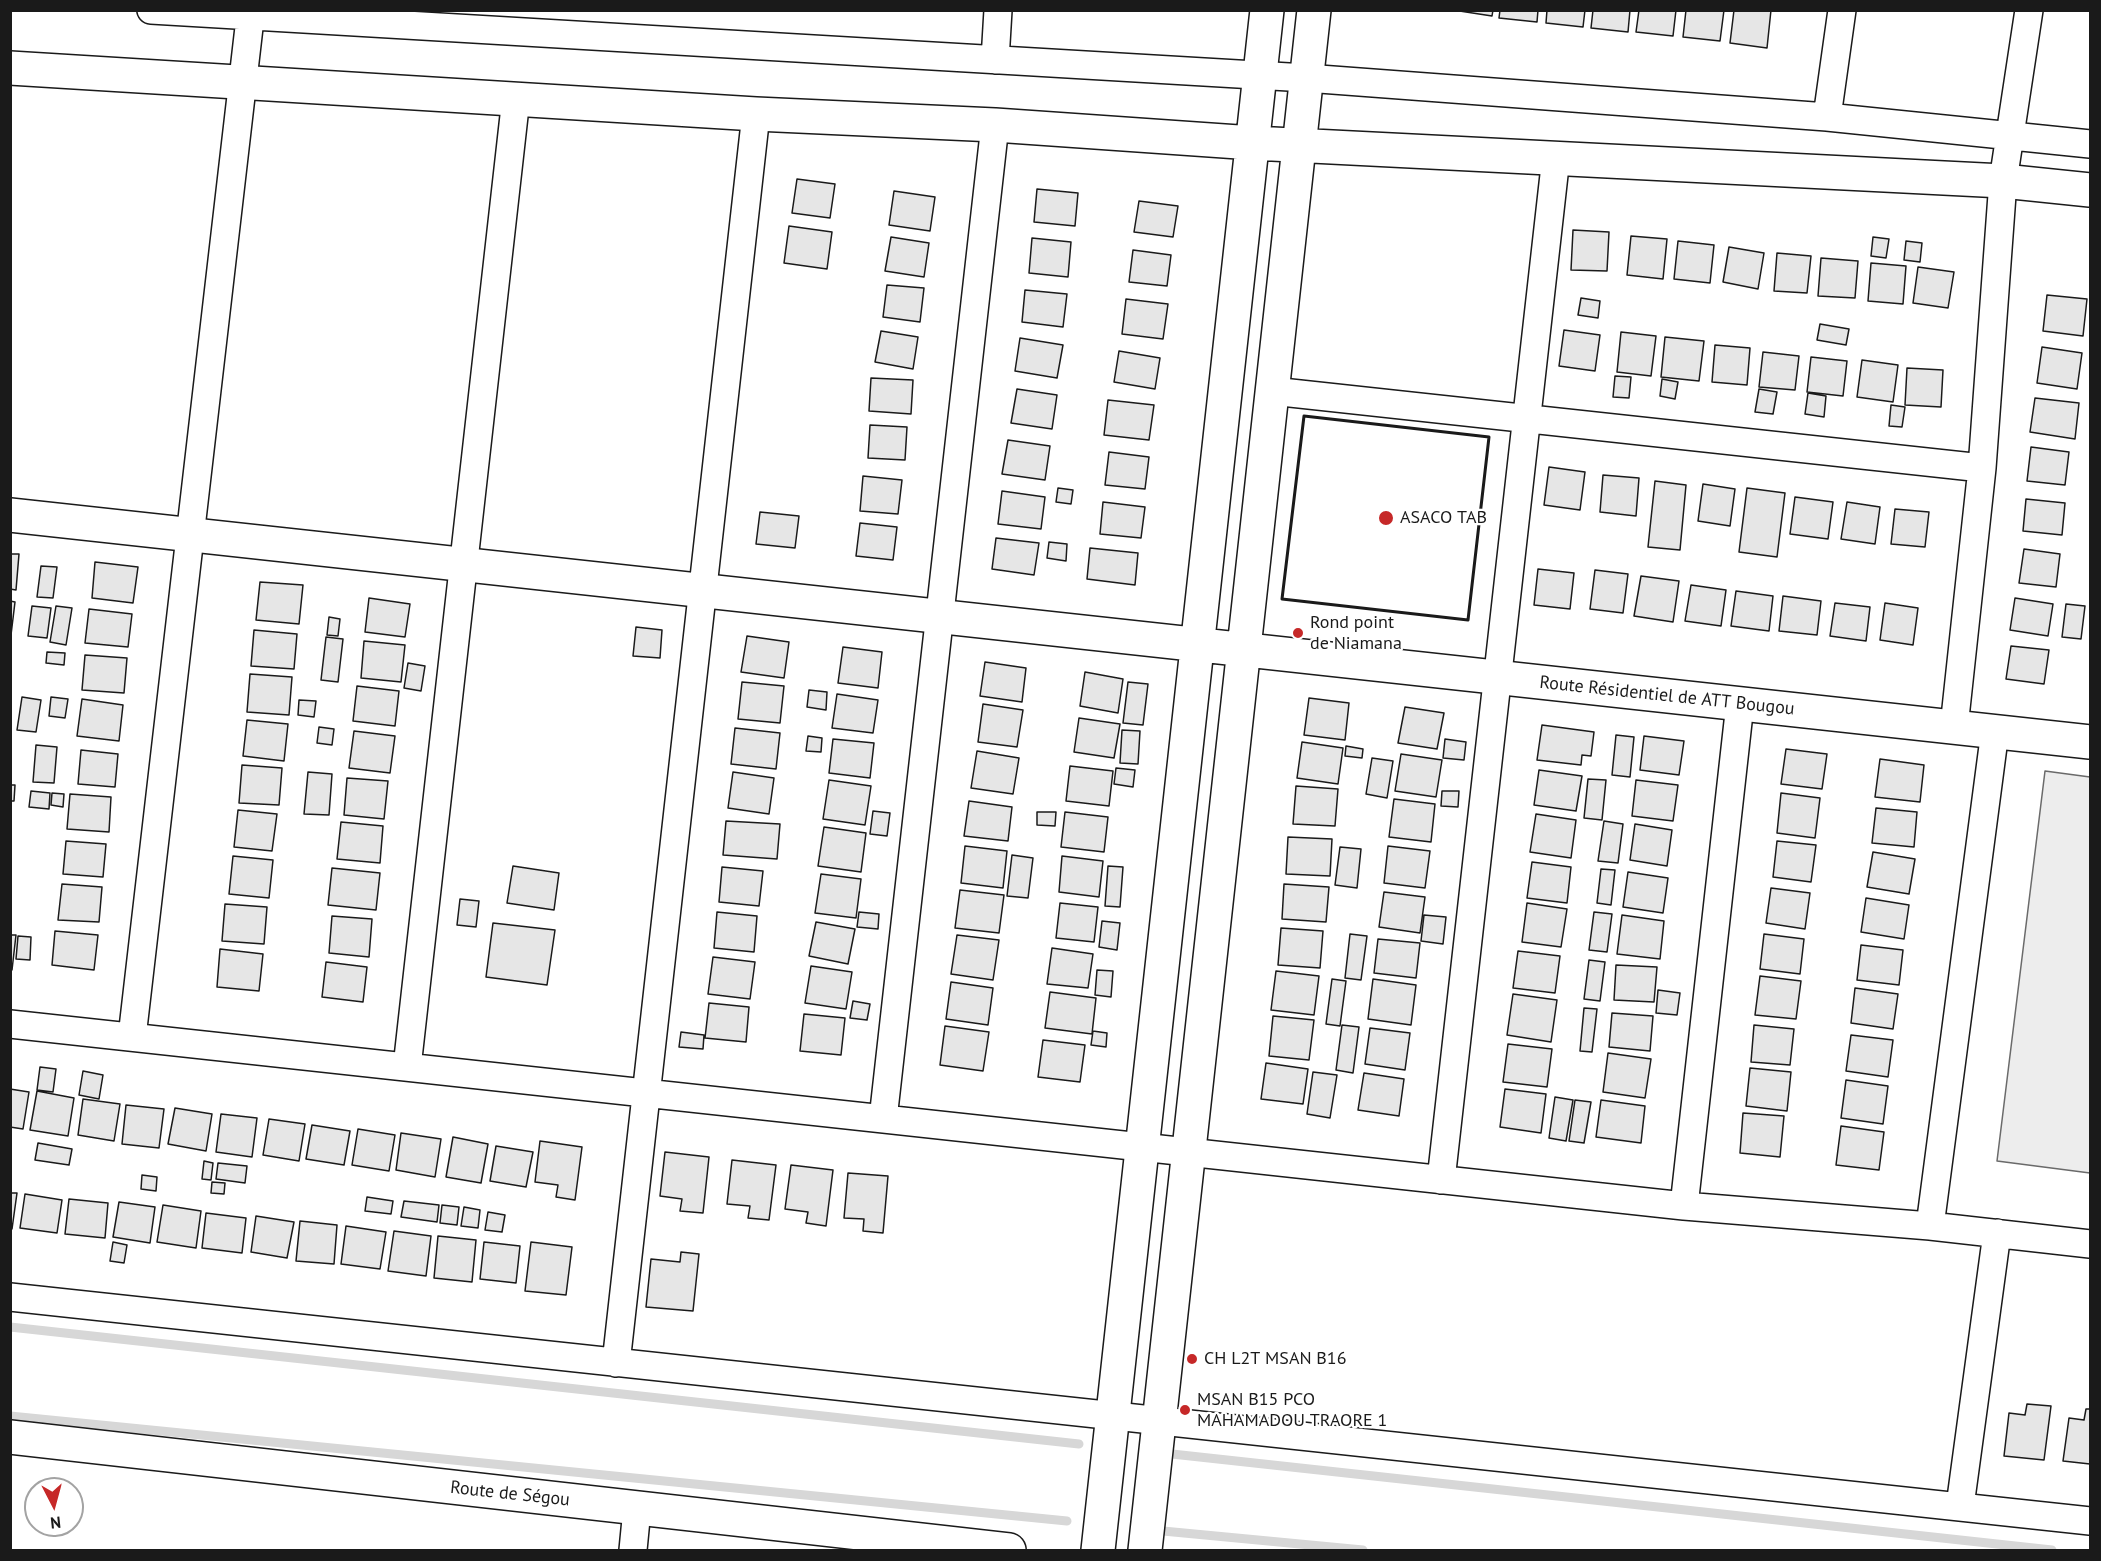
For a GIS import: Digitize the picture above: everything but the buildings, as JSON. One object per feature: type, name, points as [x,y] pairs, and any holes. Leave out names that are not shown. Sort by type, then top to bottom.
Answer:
[{"type":"main road","points":[[1098,1551],[1267,10]]},
{"type":"main road","points":[[1145,1551],[1314,10]]},
{"type":"main road","points":[[10,68],[756,114],[994,125],[1253,143],[2003,181],[2091,190]]},
{"type":"main road","name":"Route Résidentiel de ATT Bougou","points":[[10,515],[2091,742]]},
{"type":"main road","name":"Route de Ségou","points":[[10,1437],[994,1550]]},
{"type":"street","points":[[151,10],[530,22],[995,60],[1306,78],[1827,117],[2091,144]]},
{"type":"street","points":[[995,60],[999,10]]},
{"type":"street","points":[[1827,117],[1842,10]]},
{"type":"street","points":[[1954,727],[1982,468],[2003,181],[2029,10]]},
{"type":"street","points":[[132,1037],[251,13]]},
{"type":"street","points":[[407,1067],[516,98]]},
{"type":"street","points":[[616,1363],[756,114]]},
{"type":"street","points":[[883,1119],[994,125]]},
{"type":"street","points":[[1441,1180],[1556,157]]},
{"type":"street","points":[[1272,391],[1982,468]]},
{"type":"street","points":[[1684,1206],[1740,704]]},
{"type":"street","points":[[1930,1226],[1995,731]]},
{"type":"street","points":[[10,1024],[1684,1206],[1930,1226],[2091,1244]]},
{"type":"street","points":[[1960,1506],[1997,1233]]},
{"type":"street","points":[[10,1297],[1159,1423],[2091,1521]]},
{"type":"street","points":[[633,1551],[637,1509]]},
{"type":"shaded area","points":[[2045,771],[2090,777],[2090,1173],[1997,1161]]},
{"type":"waterway","points":[[10,1327],[1079,1444]]},
{"type":"waterway","points":[[10,1416],[1067,1521]]},
{"type":"waterway","points":[[1172,1454],[2052,1550]]},
{"type":"waterway","points":[[1163,1531],[1363,1550]]},
{"type":"wall","points":[[1304,416],[1489,437],[1468,620],[1282,599],[1304,416]]},
{"type":"place","name":"ASACO TAB","points":[[1386,518]]},
{"type":"place","name":"Rond point de Niamana","points":[[1298,633]]},
{"type":"place","name":"CH L2T MSAN B16","points":[[1192,1359]]},
{"type":"place","name":"MSAN B15 PCO MAHAMADOU TRAORE 1","points":[[1185,1410]]}]
